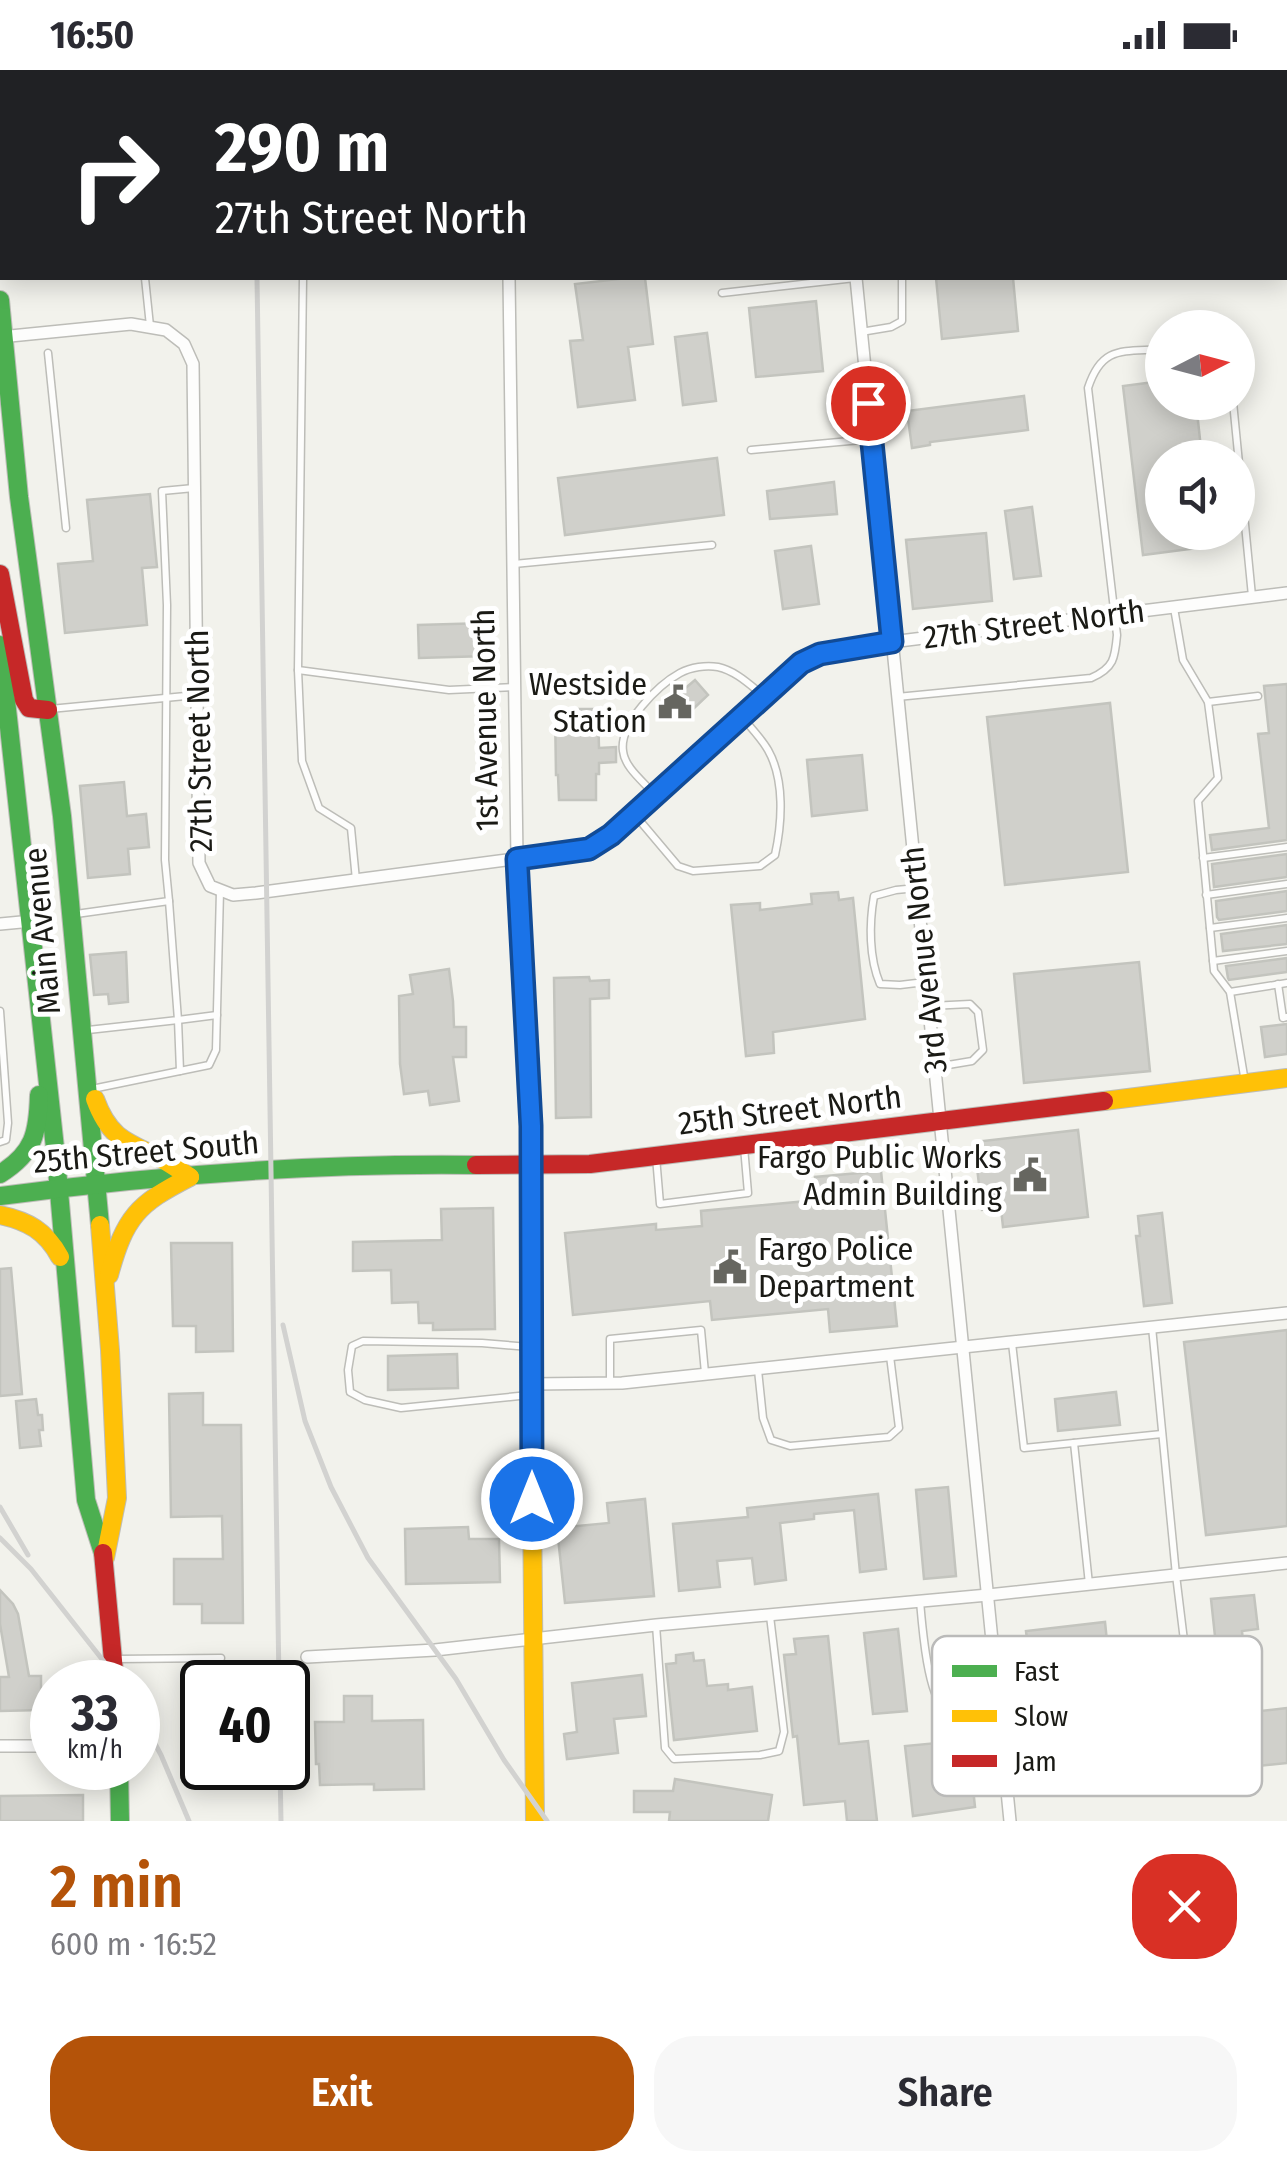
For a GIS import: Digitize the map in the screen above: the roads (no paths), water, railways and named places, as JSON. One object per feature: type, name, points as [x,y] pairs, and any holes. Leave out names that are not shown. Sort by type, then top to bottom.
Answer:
[{"type":"main road","name":"Main Avenue","points":[[0,300],[18,497],[62,816],[97,1183],[117,1498],[106,1558]]},
{"type":"main road","points":[[0,574],[24,700],[29,708],[48,710]]},
{"type":"main road","name":"Main Avenue","points":[[0,645],[59,1189],[86,1500],[106,1558],[114,1659]]},
{"type":"main road","points":[[0,1174],[20,1162],[38,1125],[41,1013]]},
{"type":"main road","points":[[85,1065],[109,1129],[134,1149],[150,1153],[190,1177]]},
{"type":"main road","name":"25th Street North","points":[[298,1170],[402,1164],[590,1164],[1287,1078]]},
{"type":"main road","name":"1st Avenue North","points":[[532,1166],[535,1821]]},
{"type":"main road","name":"25th Street South","points":[[0,1196],[97,1183],[298,1170]]},
{"type":"main road","points":[[105,1292],[128,1219],[152,1196],[190,1177]]},
{"type":"main road","points":[[0,1214],[25,1221],[51,1237],[66,1270]]},
{"type":"main road","points":[[121,1790],[124,1820]]},
{"type":"street","name":"1st Avenue North","points":[[508,280],[517,859],[532,1166]]},
{"type":"street","name":"3rd Avenue North","points":[[855,280],[992,1636]]},
{"type":"street","points":[[2,337],[131,324],[150,327]]},
{"type":"street","name":"27th Street North","points":[[150,327],[166,330],[184,344],[193,364],[199,864],[210,886],[233,895],[589,849],[611,835],[801,663],[820,654],[1287,592]]},
{"type":"street","points":[[0,924],[32,921]]},
{"type":"street","points":[[531,1390],[1287,1313]]},
{"type":"street","points":[[307,1657],[435,1650],[1287,1562]]},
{"type":"street","points":[[0,1746],[30,1746]]},
{"type":"street","name":"3rd Avenue North","points":[[1008,1796],[1010,1821]]},
{"type":"lane","points":[[145,280],[150,327]]},
{"type":"lane","points":[[304,280],[298,670],[302,761],[319,808],[351,828],[356,881]]},
{"type":"lane","points":[[722,292],[836,280]]},
{"type":"lane","points":[[861,332],[902,321],[902,280]]},
{"type":"lane","points":[[898,696],[1091,678],[1105,672],[1113,661],[1117,635],[1088,388],[1094,368],[1107,355],[1145,350]]},
{"type":"lane","points":[[48,353],[66,528]]},
{"type":"lane","points":[[1235,420],[1252,597]]},
{"type":"lane","points":[[751,450],[872,439]]},
{"type":"lane","points":[[180,1071],[165,860],[167,605],[162,491],[194,488]]},
{"type":"lane","points":[[512,564],[712,545]]},
{"type":"lane","points":[[1174,606],[1183,660],[1208,702],[1218,778],[1198,800],[1206,895],[1214,971],[1230,992],[1246,1083]]},
{"type":"lane","points":[[655,794],[630,769],[622,752],[625,729],[656,693],[681,672],[703,666],[734,673],[764,696]]},
{"type":"lane","points":[[298,670],[449,690],[514,687]]},
{"type":"lane","points":[[48,710],[197,695]]},
{"type":"lane","points":[[1208,702],[1258,696]]},
{"type":"lane","points":[[634,814],[678,866],[693,872],[760,866],[775,856],[781,827],[777,780],[770,754],[741,716]]},
{"type":"lane","points":[[1203,858],[1287,847]]},
{"type":"lane","points":[[1206,895],[1287,884]]},
{"type":"lane","points":[[916,888],[874,896],[870,916],[875,971],[880,984],[926,982]]},
{"type":"lane","points":[[92,1089],[209,1065],[216,1050],[220,890]]},
{"type":"lane","points":[[70,914],[169,901]]},
{"type":"lane","points":[[1210,928],[1287,918]]},
{"type":"lane","points":[[1213,961],[1287,951]]},
{"type":"lane","points":[[1230,992],[1282,983],[1283,1018],[1287,1017]]},
{"type":"lane","points":[[928,1006],[970,1004],[978,1012],[983,1050],[972,1061],[934,1067]]},
{"type":"lane","points":[[0,1010],[8,1124],[6,1140],[0,1142]]},
{"type":"lane","points":[[81,1031],[216,1015]]},
{"type":"lane","points":[[656,1156],[660,1204],[748,1194],[744,1146]]},
{"type":"lane","points":[[1152,1327],[1184,1636]]},
{"type":"lane","points":[[610,1384],[610,1340],[701,1330],[705,1374]]},
{"type":"lane","points":[[530,1347],[362,1342],[352,1346],[348,1370],[350,1392],[365,1400],[401,1408],[531,1390]]},
{"type":"lane","points":[[1012,1342],[1024,1448],[1162,1434]]},
{"type":"lane","points":[[758,1368],[763,1418],[771,1440],[790,1446],[889,1437],[898,1428],[889,1354]]},
{"type":"lane","points":[[1074,1443],[1089,1584]]},
{"type":"lane","points":[[920,1601],[932,1682]]},
{"type":"lane","points":[[656,1625],[665,1748],[674,1759],[760,1755],[779,1750],[784,1732],[770,1614]]},
{"type":"lane","points":[[114,1659],[221,1658]]},
{"type":"railway","points":[[257,280],[279,1660]]},
{"type":"railway","points":[[283,1325],[305,1421],[331,1487],[368,1558],[456,1679],[504,1760],[547,1821]]},
{"type":"railway","points":[[0,1507],[28,1555]]},
{"type":"railway","points":[[0,1538],[31,1569],[103,1660]]},
{"type":"railway","points":[[160,1753],[189,1821]]},
{"type":"railway","points":[[280,1790],[281,1821]]},
{"type":"place","name":"Westside Station","points":[[675,702]]},
{"type":"place","name":"Fargo Public Works Admin Building","points":[[1030,1175]]},
{"type":"place","name":"Fargo Police Department","points":[[730,1267]]}]
